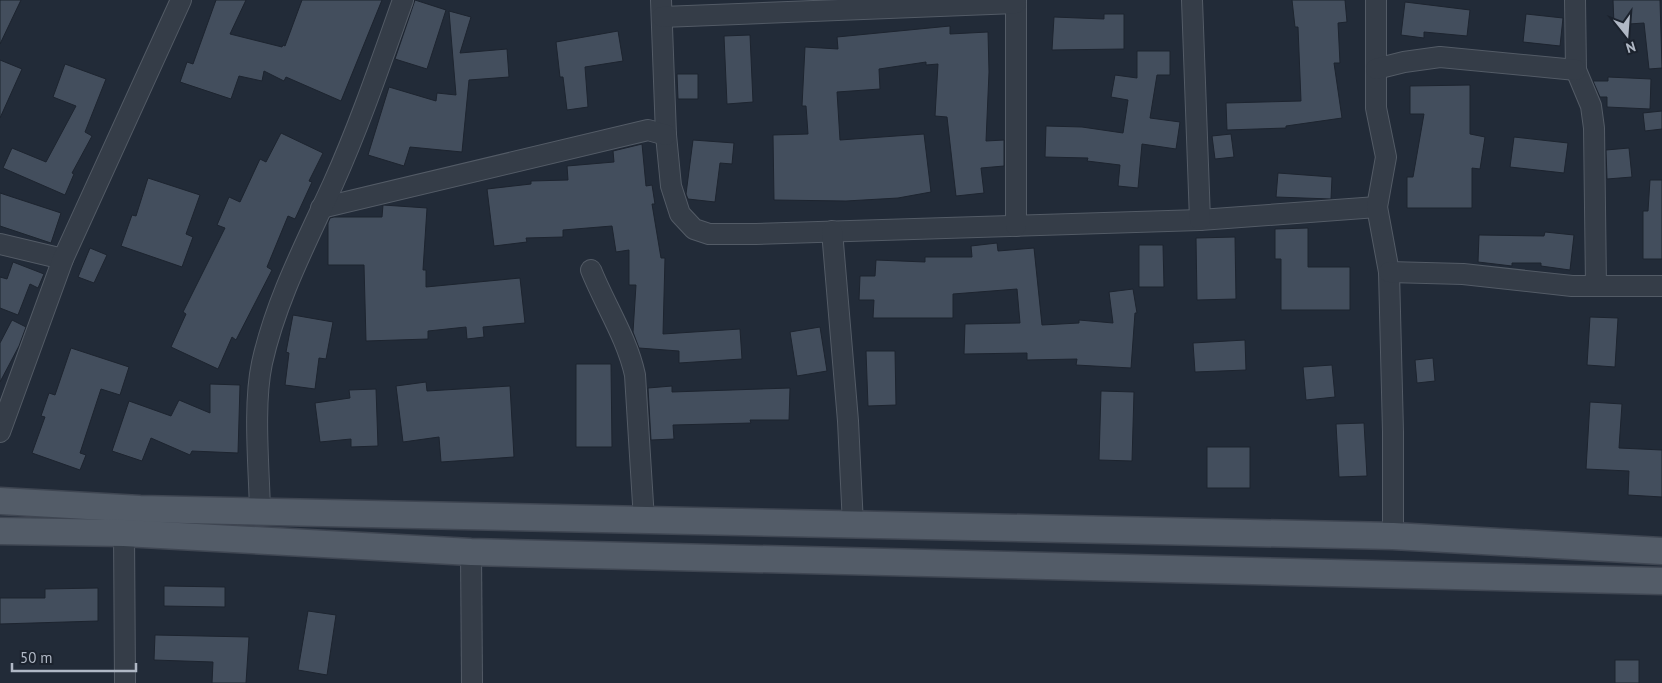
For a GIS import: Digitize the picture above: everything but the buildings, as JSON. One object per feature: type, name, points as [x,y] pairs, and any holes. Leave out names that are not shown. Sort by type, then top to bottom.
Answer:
[{"type":"main road","points":[[0,501],[140,509],[1392,536],[1662,551]]},
{"type":"main road","points":[[0,531],[124,533],[471,552],[1662,581]]},
{"type":"street","points":[[0,432],[63,259],[181,0]]},
{"type":"street","points":[[260,511],[258,418],[261,366],[272,325],[284,291],[359,122],[403,0]]},
{"type":"street","points":[[1192,0],[1200,220]]},
{"type":"street","points":[[1376,0],[1376,108],[1386,156],[1377,206],[1389,272],[1394,432],[1392,536]]},
{"type":"street","points":[[1575,0],[1576,70],[1590,106],[1594,128],[1596,286]]},
{"type":"street","points":[[1016,226],[1016,1],[662,8],[666,135],[671,186],[680,214],[694,230],[709,234],[1016,226],[1200,220],[1377,206]]},
{"type":"street","points":[[1376,69],[1404,62],[1440,57],[1576,70]]},
{"type":"street","points":[[321,208],[648,130],[666,135]]},
{"type":"street","points":[[832,231],[848,421],[854,525]]},
{"type":"street","points":[[0,244],[63,259]]},
{"type":"street","points":[[591,270],[603,302],[631,355],[635,375],[644,520]]},
{"type":"street","points":[[1389,272],[1463,274],[1572,286],[1662,286]]},
{"type":"street","points":[[124,533],[125,683]]},
{"type":"street","points":[[471,552],[472,683]]}]
